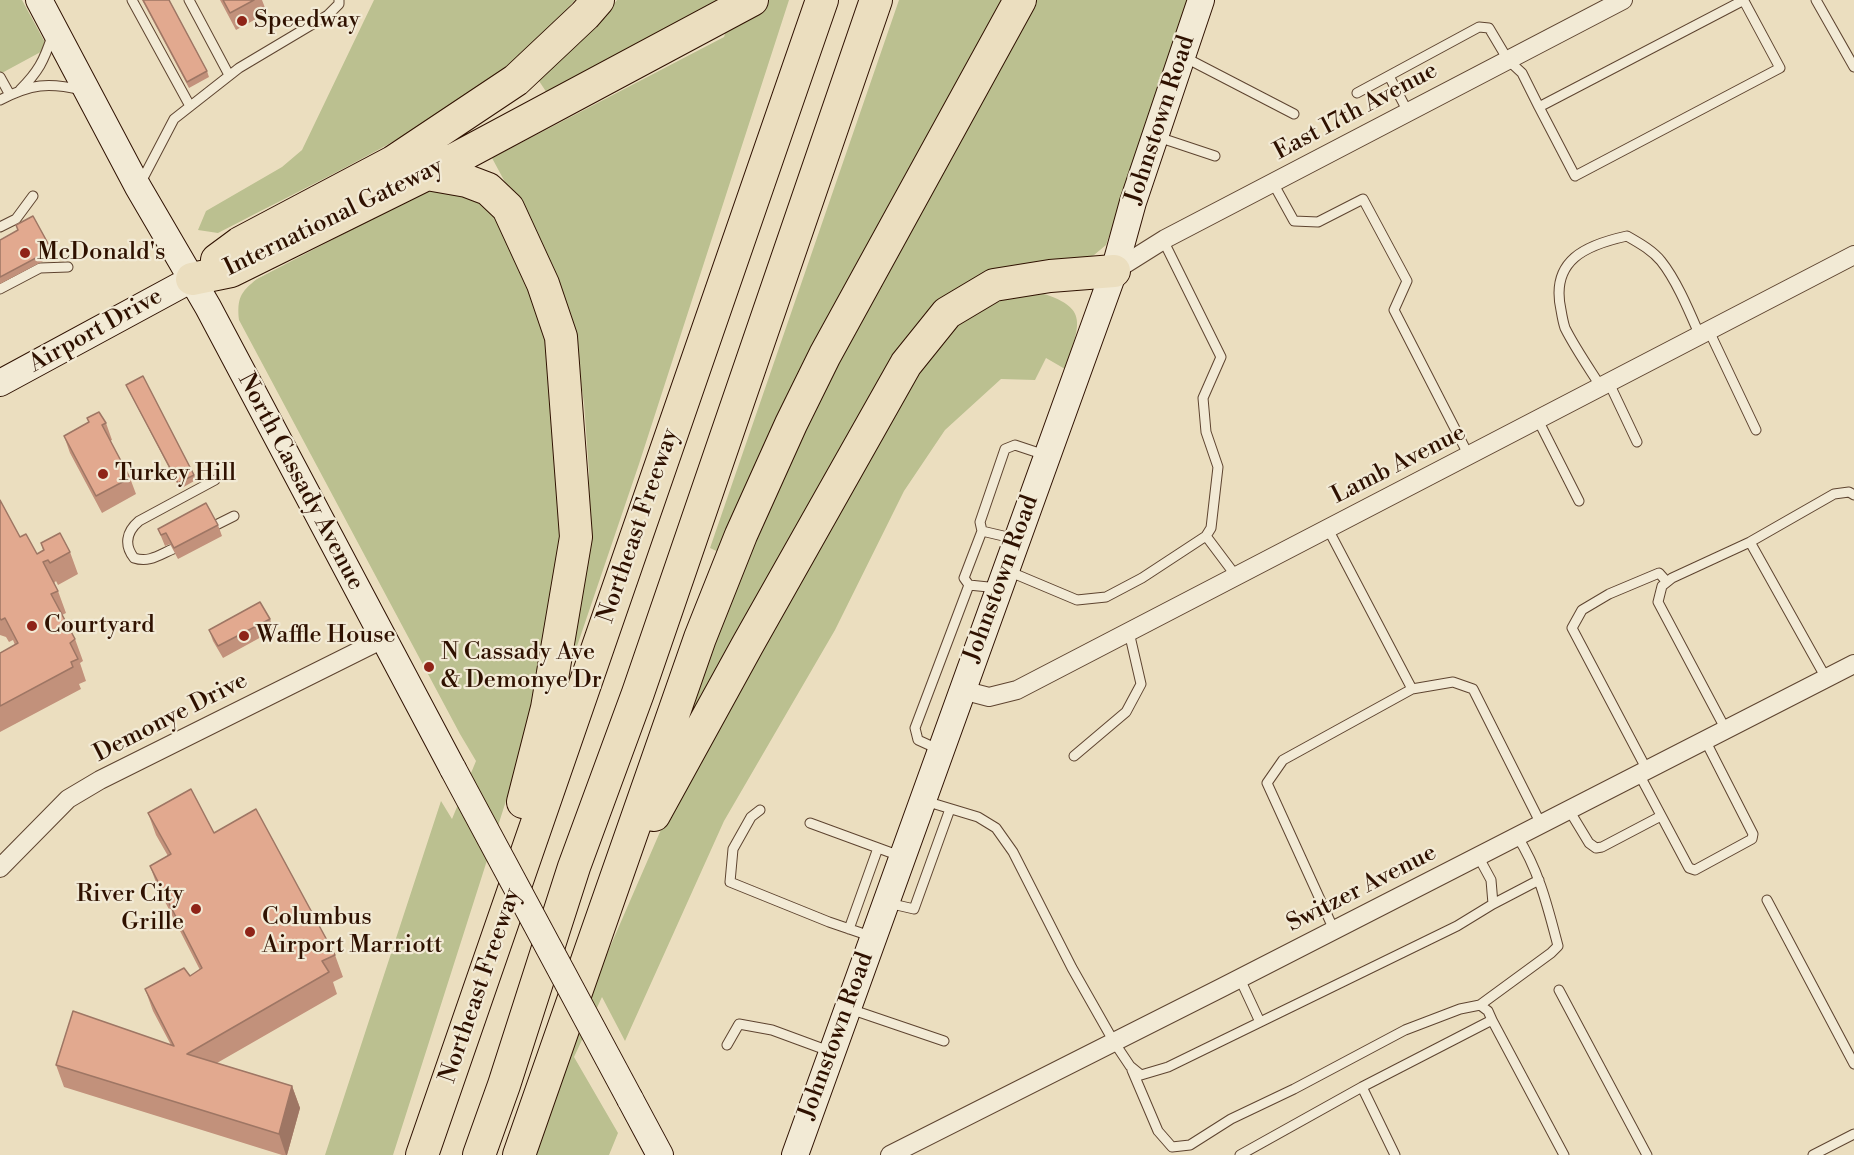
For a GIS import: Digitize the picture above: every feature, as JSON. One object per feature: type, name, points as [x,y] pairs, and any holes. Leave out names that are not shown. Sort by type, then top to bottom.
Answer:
[{"type":"highway","name":"International Gateway","points":[[192,279],[231,272],[427,174],[752,0]]},
{"type":"highway","name":"Northeast Freeway","points":[[422,1155],[822,0]]},
{"type":"highway","name":"Northeast Freeway","points":[[479,1155],[504,1085],[574,867],[638,693],[876,0]]},
{"type":"highway","points":[[519,1155],[700,638],[762,487],[825,355],[1020,0]]},
{"type":"highway","name":"International Gateway","points":[[192,279],[240,243],[393,162],[516,80],[593,5]]},
{"type":"highway","points":[[427,174],[488,189],[508,208],[543,284],[561,337],[576,537],[547,708],[519,820],[490,964]]},
{"type":"highway","points":[[606,906],[690,746],[901,375],[947,313],[994,285],[1050,276],[1114,271]]},
{"type":"main road","name":"North Cassady Avenue","points":[[39,0],[138,187],[192,279],[660,1155]]},
{"type":"main road","name":"Johnstown Road","points":[[795,1155],[1114,271],[1133,202],[1201,0]]},
{"type":"main road","name":"Airport Drive","points":[[0,383],[192,279]]},
{"type":"street","name":"East 17th Avenue","points":[[1114,271],[1162,240],[1623,0]]},
{"type":"street","name":"Lamb Avenue","points":[[962,690],[989,697],[1017,690],[1854,255]]},
{"type":"street","name":"Demonye Drive","points":[[0,868],[68,799],[100,780],[383,639]]},
{"type":"street","name":"Switzer Avenue","points":[[890,1155],[1240,979],[1854,664]]},
{"type":"lane","points":[[132,0],[190,106]]},
{"type":"lane","points":[[189,0],[229,75]]},
{"type":"lane","points":[[138,187],[174,118],[229,75],[328,15],[339,4],[339,0]]},
{"type":"lane","points":[[1357,93],[1479,27],[1489,28],[1508,60],[1522,73],[1539,107],[1575,176],[1780,68],[1744,0],[1539,107]]},
{"type":"lane","points":[[1816,0],[1854,67]]},
{"type":"lane","points":[[20,90],[36,74],[45,59],[54,28]]},
{"type":"lane","points":[[1182,56],[1294,114]]},
{"type":"lane","points":[[1389,76],[1408,112]]},
{"type":"lane","points":[[0,77],[10,95]]},
{"type":"lane","points":[[0,100],[20,90],[58,84],[87,91]]},
{"type":"lane","points":[[1155,136],[1215,156]]},
{"type":"lane","points":[[1273,183],[1294,221],[1318,222],[1364,199],[1407,281],[1394,310],[1468,456]]},
{"type":"lane","points":[[0,227],[16,219],[33,196]]},
{"type":"lane","points":[[1637,442],[1605,385],[1564,327],[1557,295],[1566,265],[1579,253],[1603,241],[1627,236],[1645,246],[1661,261],[1705,334],[1756,430]]},
{"type":"lane","points":[[969,585],[1002,579],[1077,600],[1106,597],[1142,578],[1206,536],[1211,528],[1218,467],[1206,432],[1203,398],[1221,357],[1162,240]]},
{"type":"lane","points":[[0,290],[40,268],[68,267]]},
{"type":"lane","points":[[1538,420],[1579,501]]},
{"type":"lane","points":[[969,585],[964,578],[982,531],[980,522],[1005,450],[1015,445],[1047,456]]},
{"type":"lane","points":[[173,549],[152,559],[142,561],[134,558],[128,551],[129,532],[134,525],[215,480]]},
{"type":"lane","points":[[1726,730],[1658,602],[1662,586],[1750,542],[1833,494],[1849,492],[1854,495]]},
{"type":"lane","points":[[216,525],[234,516]]},
{"type":"lane","points":[[1328,528],[1412,689]]},
{"type":"lane","points":[[982,531],[1017,539]]},
{"type":"lane","points":[[1206,536],[1236,576]]},
{"type":"lane","points":[[1750,542],[1826,678]]},
{"type":"lane","points":[[1667,582],[1659,573],[1609,594],[1582,610],[1572,628],[1643,772],[1661,816],[1689,868],[1695,870],[1752,839],[1753,834],[1705,740]]},
{"type":"lane","points":[[940,750],[918,740],[915,728],[969,585]]},
{"type":"lane","points":[[1074,756],[1126,712],[1141,684],[1129,632]]},
{"type":"lane","points":[[1334,930],[1267,783],[1283,760],[1412,689],[1453,682],[1473,690],[1541,824]]},
{"type":"lane","points":[[923,800],[978,817],[996,828],[1012,852],[1072,968],[1114,1042],[1131,1067],[1158,1131],[1172,1147],[1190,1145],[1232,1119],[1405,1030],[1460,1009],[1480,1005],[1551,953],[1558,946],[1539,880],[1527,851],[1517,836]]},
{"type":"lane","points":[[885,903],[914,909],[950,809]]},
{"type":"lane","points":[[760,810],[751,817],[733,849],[730,882],[873,938]]},
{"type":"lane","points":[[1569,810],[1589,843],[1596,848],[1661,816]]},
{"type":"lane","points":[[810,823],[903,857]]},
{"type":"lane","points":[[849,929],[878,848]]},
{"type":"lane","points":[[1478,856],[1491,880],[1493,904]]},
{"type":"lane","points":[[1131,1067],[1141,1076],[1168,1067],[1457,926],[1539,880]]},
{"type":"lane","points":[[1767,900],[1854,1064]]},
{"type":"lane","points":[[1240,979],[1260,1022]]},
{"type":"lane","points":[[1560,990],[1647,1155]]},
{"type":"lane","points":[[1480,1005],[1488,1011],[1564,1155]]},
{"type":"lane","points":[[847,1008],[944,1041]]},
{"type":"lane","points":[[1240,1155],[1362,1087],[1492,1020]]},
{"type":"lane","points":[[727,1044],[739,1024],[772,1030],[832,1052]]},
{"type":"lane","points":[[1362,1087],[1395,1155]]},
{"type":"lane","points":[[1813,1155],[1854,1134]]},
{"type":"green space","points":[[0,0],[22,0],[48,48],[0,74]]},
{"type":"green space","points":[[374,0],[575,0],[550,31],[509,66],[430,120],[346,167],[218,233],[198,230],[206,211],[282,167],[302,150]]},
{"type":"green space","points":[[617,0],[720,0],[547,93],[537,78],[594,29]]},
{"type":"green space","points":[[735,0],[789,0],[639,464],[573,658],[566,656],[583,577],[589,472],[584,403],[571,320],[554,273],[492,158],[724,37]]},
{"type":"green space","points":[[899,0],[1011,0],[723,554],[710,548]]},
{"type":"green space","points":[[1033,0],[1189,0],[1106,245],[1094,255],[1080,262],[980,276],[675,752],[706,645],[782,467]]},
{"type":"green space","points":[[439,189],[471,196],[491,210],[521,263],[550,351],[562,545],[549,633],[512,782],[393,1155],[325,1155],[441,801],[452,819],[476,761],[239,320],[239,301],[243,292],[257,279],[426,191]]},
{"type":"green space","points":[[1037,292],[1067,304],[1074,311],[1077,329],[1065,369],[1046,358],[1035,380],[1001,379],[945,430],[904,491],[835,630],[724,821],[625,1041],[602,997],[574,1057],[618,1133],[609,1155],[531,1155],[600,970],[663,825],[937,337],[999,296]]},
{"type":"building","name":"Speedway","points":[[143,0],[169,0],[207,71],[187,82]]},
{"type":"building","points":[[223,0],[254,0],[230,13]]},
{"type":"building","name":"McDonald's","points":[[33,216],[50,247],[47,249],[49,251],[0,277],[0,240],[18,230],[16,225]]},
{"type":"building","name":"Turkey Hill","points":[[143,376],[194,475],[178,483],[126,385]]},
{"type":"building","name":"Turkey Hill","points":[[99,412],[106,423],[102,425],[130,478],[96,496],[64,436],[89,422],[87,418]]},
{"type":"building","name":"Courtyard","points":[[0,500],[20,537],[26,534],[37,554],[44,550],[41,543],[60,533],[70,552],[50,563],[48,560],[43,562],[58,591],[51,594],[75,639],[70,643],[78,659],[71,662],[73,667],[0,706],[0,653],[18,643],[5,618],[1,620],[0,618]]},
{"type":"building","points":[[206,503],[218,525],[174,548],[166,533],[161,535],[158,529]]},
{"type":"building","points":[[260,602],[270,619],[218,646],[209,630]]},
{"type":"building","points":[[191,789],[214,833],[256,809],[335,955],[322,961],[329,972],[187,1054],[292,1086],[279,1134],[56,1065],[73,1011],[174,1046],[145,989],[184,968],[190,976],[202,968],[150,866],[171,854],[148,813]]},
{"type":"place","name":"Speedway","points":[[242,21]]},
{"type":"place","name":"McDonald's","points":[[25,253]]},
{"type":"place","name":"Turkey Hill","points":[[103,474]]},
{"type":"place","name":"Courtyard","points":[[32,626]]},
{"type":"place","name":"Waffle House","points":[[244,636]]},
{"type":"place","name":"N Cassady Ave & Demonye Dr","points":[[429,667]]},
{"type":"place","name":"River City Grille","points":[[196,909]]},
{"type":"place","name":"Columbus Airport Marriott","points":[[250,932]]}]
